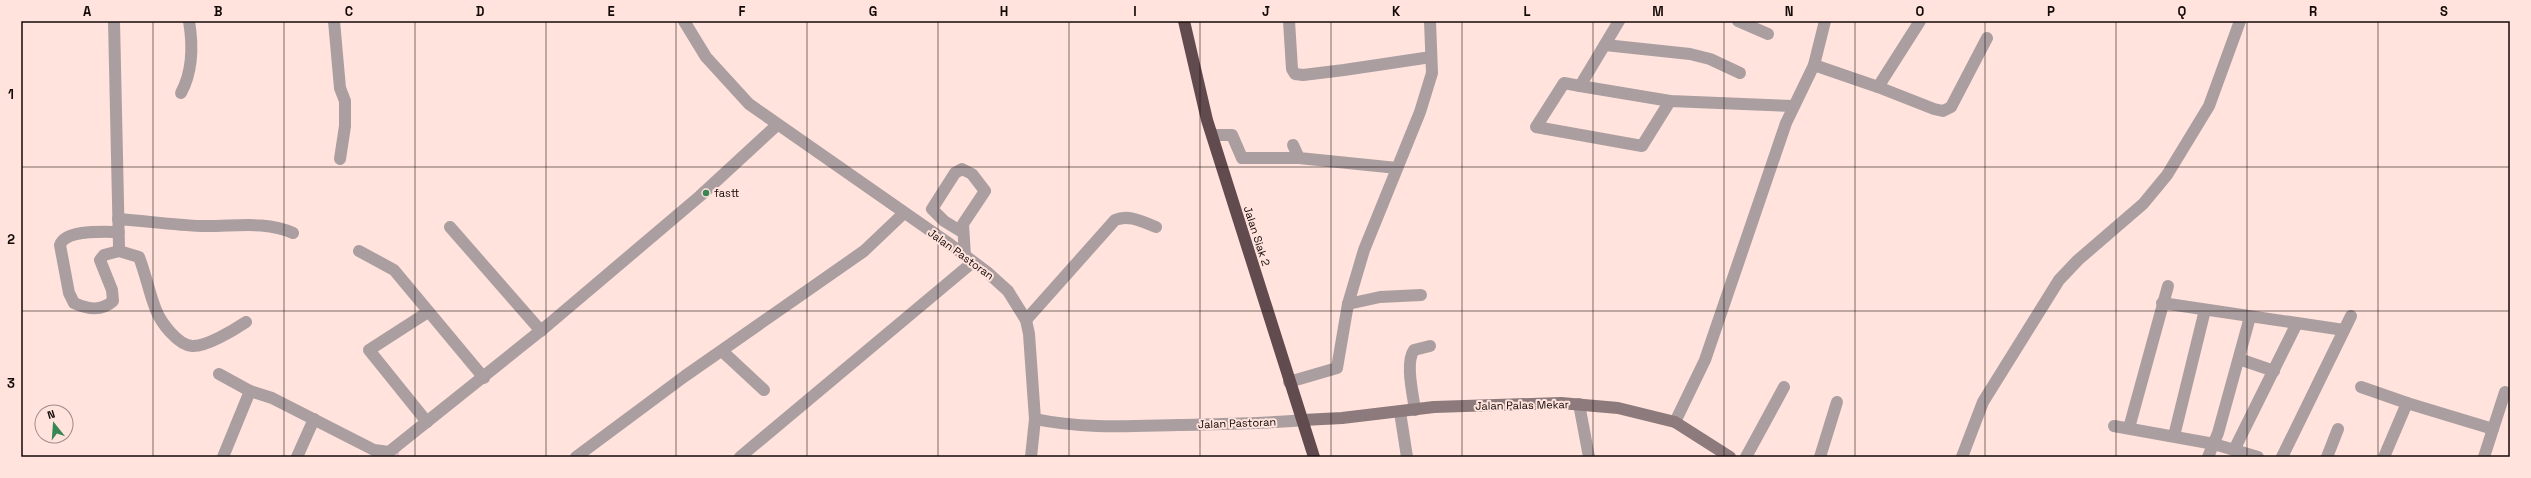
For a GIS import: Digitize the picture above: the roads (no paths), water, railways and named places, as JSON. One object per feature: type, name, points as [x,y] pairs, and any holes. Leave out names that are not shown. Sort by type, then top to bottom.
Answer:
[{"type":"highway","name":"Jalan Siak 2","points":[[1184,21],[1200,93],[1212,135],[1314,457]]},
{"type":"main road","name":"Jalan Palas Mekar","points":[[1303,420],[1342,418],[1415,410],[1561,403],[1579,404],[1618,408],[1675,422],[1730,457]]},
{"type":"street","points":[[114,21],[118,251]]},
{"type":"street","points":[[182,93],[185,86],[193,44],[189,21]]},
{"type":"street","points":[[334,21],[340,88],[345,100],[345,126],[340,159]]},
{"type":"street","name":"Jalan Pastoran","points":[[684,21],[706,57],[749,104],[988,272],[1008,291],[1026,320],[1032,355],[1035,419],[1065,425],[1109,427],[1261,424],[1303,420]]},
{"type":"street","points":[[1289,21],[1292,69],[1295,74],[1303,75],[1344,70],[1431,57]]},
{"type":"street","points":[[1289,382],[1337,368],[1348,304],[1364,250],[1420,112],[1432,73],[1430,21]]},
{"type":"street","points":[[1580,86],[1619,21]]},
{"type":"street","points":[[1738,21],[1768,34]]},
{"type":"street","points":[[1675,422],[1705,360],[1793,106],[1814,65],[1825,21]]},
{"type":"street","points":[[1878,87],[1920,21]]},
{"type":"street","points":[[1962,457],[1983,402],[2059,280],[2078,260],[2143,204],[2167,175],[2210,106],[2240,21]]},
{"type":"street","points":[[1814,65],[1878,87],[1934,110],[1943,111],[1951,107],[1987,38]]},
{"type":"street","points":[[1605,45],[1690,54],[1710,59],[1740,73]]},
{"type":"street","points":[[1670,101],[1642,146],[1536,127],[1564,84],[1670,101],[1793,106]]},
{"type":"street","points":[[219,374],[250,391],[272,398],[378,452],[394,453],[427,422],[541,331],[694,201],[777,125]]},
{"type":"street","points":[[1212,135],[1232,135],[1242,158],[1299,158],[1397,168]]},
{"type":"street","points":[[1294,145],[1299,158]]},
{"type":"street","points":[[740,457],[969,259],[962,232],[963,224],[985,191],[972,174],[962,169],[955,173],[932,209],[944,221],[962,232]]},
{"type":"street","points":[[576,457],[722,351],[864,251],[904,213]]},
{"type":"street","points":[[1026,320],[1115,220],[1122,217],[1129,217],[1156,227]]},
{"type":"street","points":[[118,220],[202,226],[266,226],[284,229],[293,233]]},
{"type":"street","points":[[450,227],[471,255],[541,331]]},
{"type":"street","points":[[118,232],[88,232],[72,235],[60,244],[69,293],[74,303],[85,308],[100,308],[113,301],[112,290],[100,260],[104,254],[118,251],[139,257],[156,311],[167,328],[188,345],[200,344],[232,331],[246,322]]},
{"type":"street","points":[[360,251],[394,270],[484,378]]},
{"type":"street","points":[[2129,428],[2162,303],[2168,286]]},
{"type":"street","points":[[1348,304],[1380,297],[1422,295]]},
{"type":"street","points":[[2162,303],[2344,330]]},
{"type":"street","points":[[2174,436],[2205,310]]},
{"type":"street","points":[[427,422],[369,350],[428,312]]},
{"type":"street","points":[[2282,457],[2351,316]]},
{"type":"street","points":[[2208,457],[2214,444],[2250,317]]},
{"type":"street","points":[[2234,450],[2297,323]]},
{"type":"street","points":[[1415,410],[1410,365],[1411,354],[1414,350],[1430,346]]},
{"type":"street","points":[[722,351],[764,390]]},
{"type":"street","points":[[2239,359],[2274,371]]},
{"type":"street","points":[[1746,457],[1784,387]]},
{"type":"street","points":[[2361,387],[2407,403],[2493,429]]},
{"type":"street","points":[[223,457],[250,391]]},
{"type":"street","points":[[2484,457],[2505,392]]},
{"type":"street","points":[[1820,457],[1837,402]]},
{"type":"street","points":[[2384,457],[2407,403]]},
{"type":"street","points":[[1579,404],[1589,457]]},
{"type":"street","points":[[1400,412],[1407,457]]},
{"type":"street","points":[[297,457],[314,419]]},
{"type":"street","points":[[1031,457],[1035,419]]},
{"type":"street","points":[[2114,426],[2214,444],[2258,457]]},
{"type":"street","points":[[2327,457],[2338,429]]},
{"type":"waterway","points":[[397,457],[398,450]]},
{"type":"place","name":"fastt","points":[[706,193]]}]
